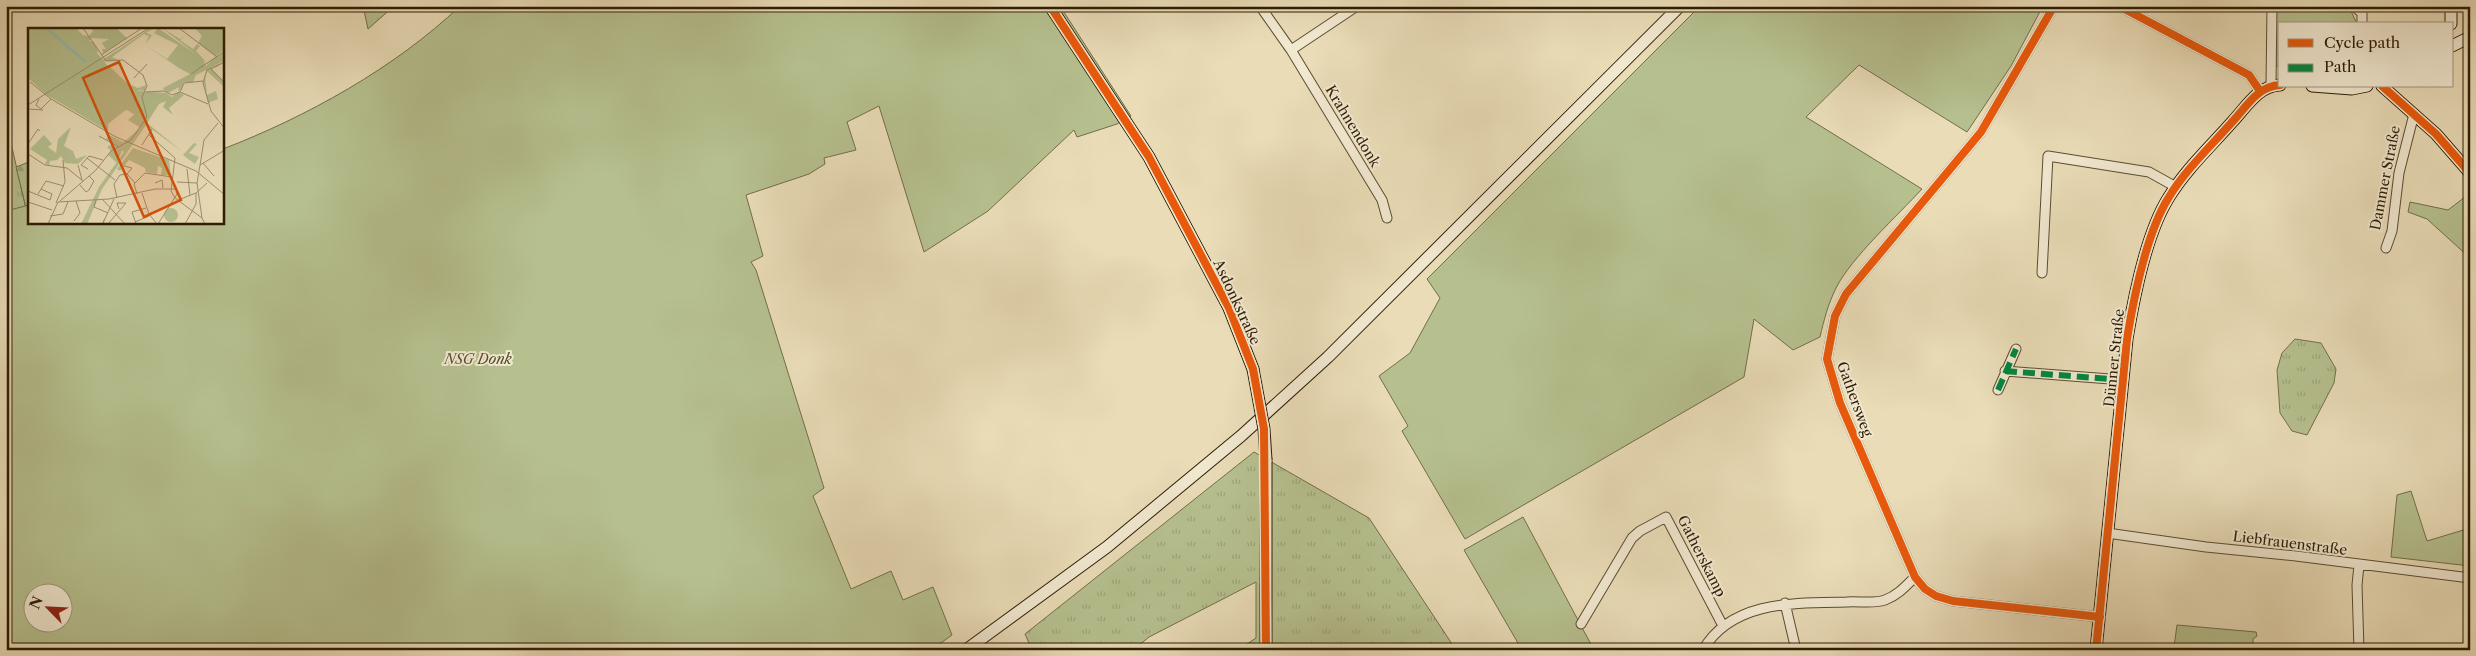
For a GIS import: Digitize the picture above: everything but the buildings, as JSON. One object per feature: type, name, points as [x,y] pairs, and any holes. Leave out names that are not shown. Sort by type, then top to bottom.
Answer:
[{"type":"street","name":"Asdonkstraße","points":[[1050,6],[1149,157],[1229,308],[1253,369],[1264,429],[1266,460],[1266,650]]},
{"type":"street","name":"Krahnendonk","points":[[1260,6],[1291,50],[1382,200],[1387,218]]},
{"type":"street","points":[[1291,50],[1357,6]]},
{"type":"street","points":[[966,650],[1107,547],[1241,436],[1328,357],[1680,6]]},
{"type":"street","name":"Gathersweg","points":[[2054,6],[1981,132],[1846,294],[1835,316],[1830,334],[1827,359],[1840,403],[1915,577],[1931,593],[1953,601],[2100,617]]},
{"type":"street","points":[[2119,6],[2249,75],[2260,91]]},
{"type":"street","points":[[2272,6],[2270,56],[2275,85]]},
{"type":"street","points":[[2354,6],[2362,13],[2362,22]]},
{"type":"street","points":[[2451,22],[2452,6]]},
{"type":"street","points":[[2454,45],[2470,37]]},
{"type":"street","name":"Dünner Straße","points":[[2096,650],[2132,306],[2157,221],[2176,187],[2260,91],[2275,85]]},
{"type":"street","points":[[2339,88],[2357,88]]},
{"type":"street","points":[[2384,88],[2436,134],[2470,173]]},
{"type":"street","name":"Dammer Straße","points":[[2386,248],[2392,231],[2399,173],[2414,114]]},
{"type":"street","points":[[2042,273],[2048,156],[2149,172],[2176,187]]},
{"type":"street","points":[[1998,390],[2016,349]]},
{"type":"street","name":"Dünner Straße","points":[[2005,371],[2123,380]]},
{"type":"street","name":"Gatherskamp","points":[[1581,624],[1632,538],[1640,531],[1666,517],[1723,626]]},
{"type":"street","name":"Liebfrauenstraße","points":[[2107,533],[2470,578]]},
{"type":"street","points":[[2359,565],[2357,585],[2359,650]]},
{"type":"street","points":[[1703,650],[1723,626],[1741,616],[1785,603],[1883,601],[1900,592],[1915,577]]},
{"type":"street","points":[[1785,603],[1796,650]]},
{"type":"green space","points":[[363,6],[394,6],[368,29]]},
{"type":"green space","name":"NSG Donk","points":[[460,6],[1060,6],[1131,116],[1117,124],[1077,137],[1074,130],[988,211],[924,252],[879,106],[847,122],[856,150],[824,158],[825,164],[809,174],[746,195],[763,256],[751,262],[756,270],[824,488],[813,496],[851,589],[891,571],[903,600],[933,587],[952,635],[931,650],[6,650],[6,211],[28,205],[28,224],[224,224],[224,149],[286,122],[348,89],[435,29]]},
{"type":"green space","points":[[1700,6],[2043,6],[2011,66],[1967,132],[1859,65],[1806,117],[1922,189],[1863,250],[1843,276],[1831,300],[1820,337],[1793,350],[1754,319],[1744,377],[1465,539],[1402,431],[1408,426],[1379,376],[1410,353],[1440,298],[1427,279]]},
{"type":"green space","points":[[2277,6],[2350,9],[2356,22],[2278,22],[2278,66],[2274,66]]},
{"type":"green space","points":[[6,121],[29,224],[6,328]]},
{"type":"green space","points":[[28,162],[28,216],[16,167]]},
{"type":"green space","points":[[2465,197],[2470,205],[2470,258],[2427,219],[2408,212],[2410,202],[2448,210]]},
{"type":"green space","points":[[2295,339],[2321,343],[2336,369],[2334,383],[2307,435],[2292,431],[2280,413],[2277,370],[2282,353]]},
{"type":"green space","points":[[1254,452],[1369,518],[1456,650],[1238,650],[1256,638],[1256,582],[1149,637],[1133,650],[1032,650],[1025,634]]},
{"type":"green space","points":[[2411,491],[2427,541],[2470,528],[2470,566],[2391,557],[2397,495]]},
{"type":"green space","points":[[1523,517],[1594,650],[1522,650],[1464,550]]},
{"type":"green space","points":[[2177,625],[2256,632],[2257,636],[2253,639],[2253,650],[2171,650],[2174,647]]},
{"type":"marked path","points":[[1998,390],[2016,349]]},
{"type":"marked path","points":[[2005,371],[2123,380]]},
{"type":"cycle path","points":[[1050,6],[1149,157],[1229,308],[1253,369],[1264,429],[1266,650]]},
{"type":"cycle path","points":[[2054,6],[1981,132],[1846,294],[1835,316],[1827,359],[1840,403],[1915,577],[1925,589],[1936,596],[1953,601],[2100,617]]},
{"type":"cycle path","points":[[2119,6],[2249,75],[2260,91]]},
{"type":"cycle path","points":[[2096,650],[2127,339],[2137,285],[2147,246],[2169,197],[2191,167],[2259,93],[2272,86],[2278,85]]},
{"type":"cycle path","points":[[2384,88],[2436,134],[2470,173]]}]
